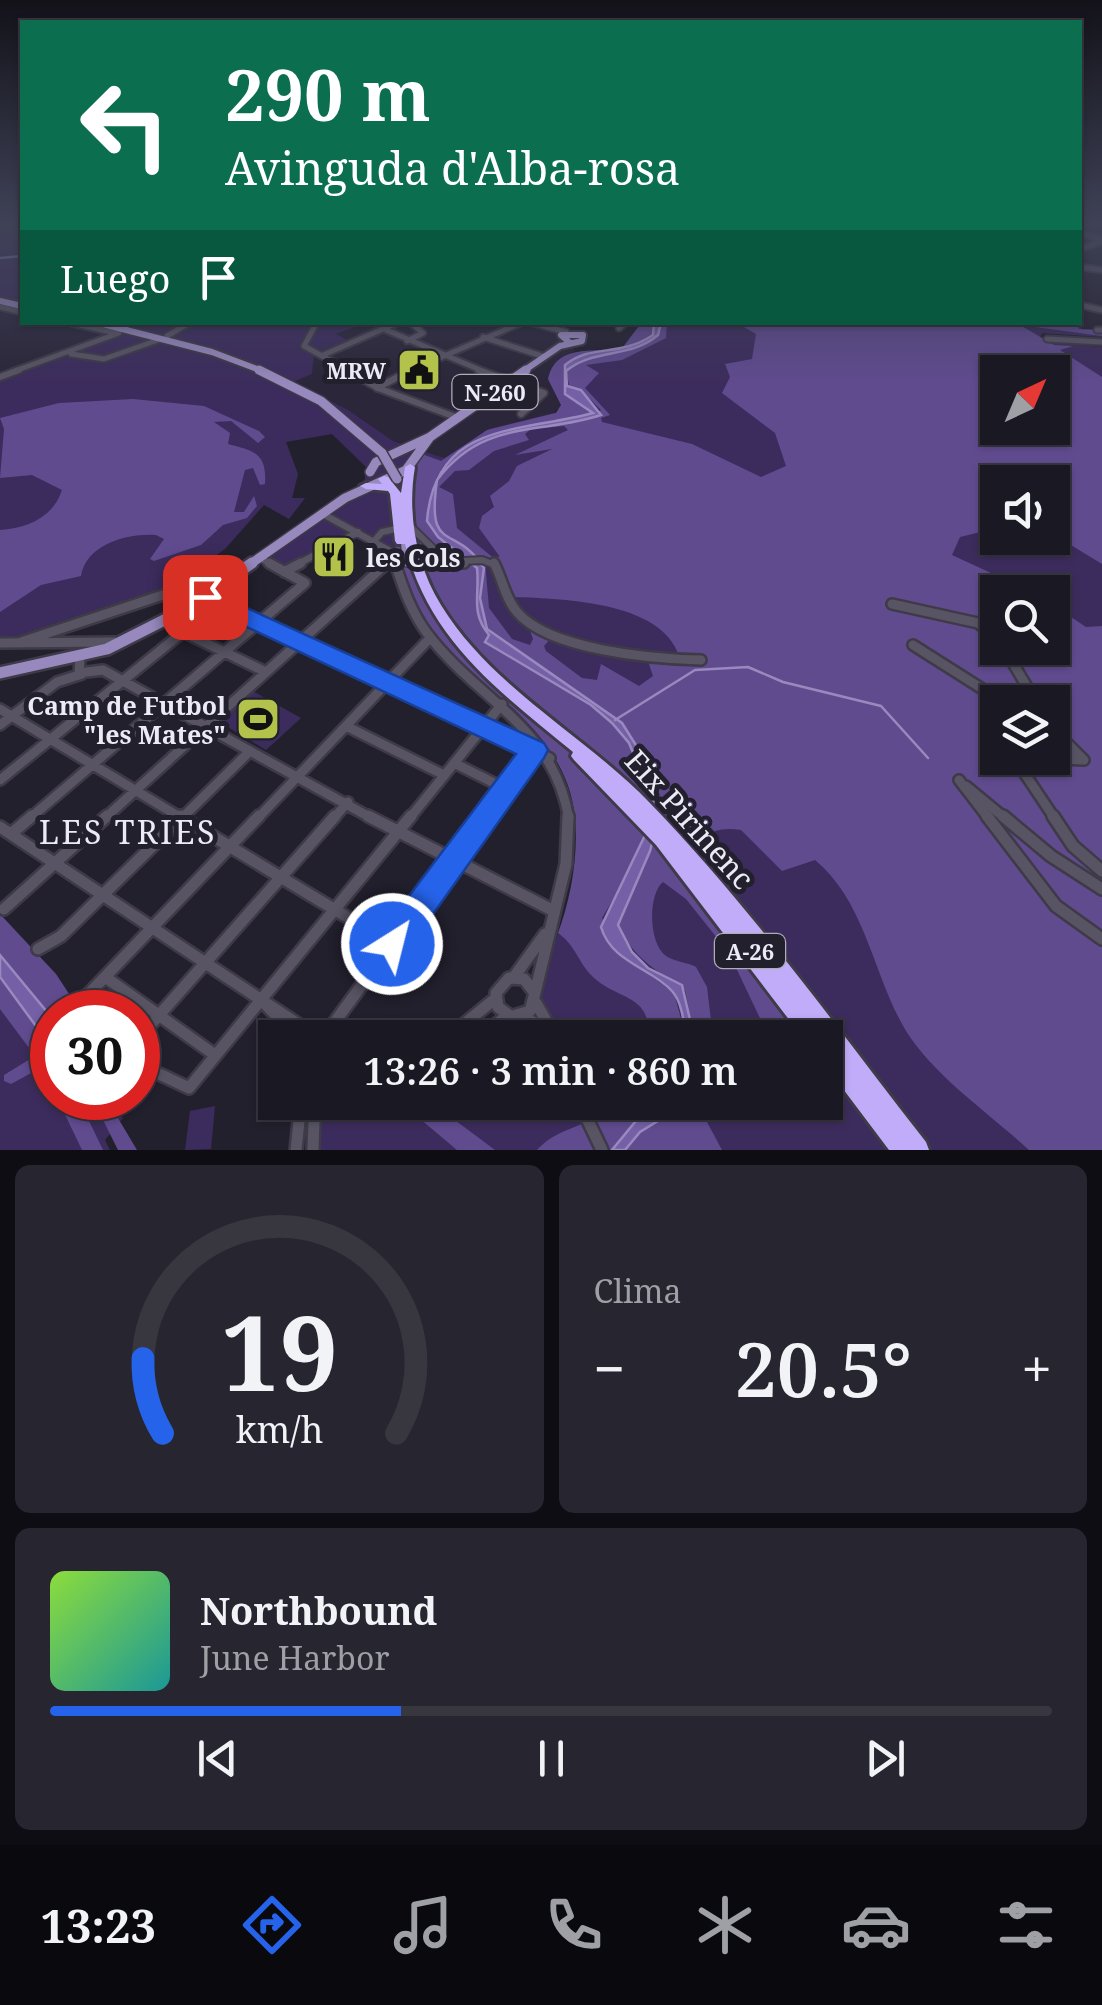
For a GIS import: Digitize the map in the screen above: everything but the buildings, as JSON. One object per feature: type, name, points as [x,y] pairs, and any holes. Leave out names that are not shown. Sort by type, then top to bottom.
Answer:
[{"type":"highway","points":[[404,560],[412,462]]},
{"type":"highway","points":[[388,479],[396,494],[404,560]]},
{"type":"highway","points":[[366,486],[382,485],[396,494]]},
{"type":"highway","name":"Eix Pirinenc","points":[[404,560],[426,606],[456,649],[627,796],[685,860],[918,1150]]},
{"type":"highway","name":"Eix Pirinenc","points":[[685,860],[803,1020]]},
{"type":"highway","points":[[843,1073],[902,1150]]},
{"type":"main road","name":"N-260","points":[[381,453],[402,451],[430,438],[589,325]]},
{"type":"main road","name":"Eix Pirinenc","points":[[98,326],[142,333],[228,356],[334,413],[381,453],[406,544],[404,560]]},
{"type":"main road","points":[[311,398],[381,453],[402,451],[412,462]]},
{"type":"main road","name":"N-260","points":[[388,479],[412,462],[430,438]]},
{"type":"main road","points":[[345,498],[370,472],[381,453],[418,444]]},
{"type":"main road","points":[[370,472],[388,479]]},
{"type":"main road","points":[[1,674],[120,644],[205,597],[345,498],[388,479]]},
{"type":"street","points":[[167,336],[186,325]]},
{"type":"street","points":[[317,325],[316,331],[302,344],[376,387],[456,417]]},
{"type":"street","points":[[324,354],[393,325]]},
{"type":"street","points":[[407,341],[423,333],[414,325]]},
{"type":"street","points":[[376,387],[438,356],[517,325]]},
{"type":"street","points":[[535,325],[569,336]]},
{"type":"street","points":[[619,328],[622,325]]},
{"type":"street","points":[[98,326],[118,333],[142,333]]},
{"type":"street","points":[[98,326],[109,334],[103,340]]},
{"type":"street","points":[[384,329],[438,356],[544,393],[520,414]]},
{"type":"street","points":[[0,377],[71,354],[118,333]]},
{"type":"street","points":[[482,337],[543,356]]},
{"type":"street","points":[[1047,339],[1102,342]]},
{"type":"street","points":[[71,354],[80,358],[122,357],[158,340]]},
{"type":"street","points":[[322,514],[375,540],[404,560],[410,606],[430,638],[534,734],[563,784],[570,821],[567,862],[535,997],[508,1020]]},
{"type":"street","points":[[375,540],[382,532],[396,528]]},
{"type":"street","points":[[412,528],[441,558],[464,564],[480,558],[494,563],[516,611],[526,620],[570,639],[639,658],[700,660]]},
{"type":"street","points":[[284,572],[358,532]]},
{"type":"street","points":[[260,558],[304,583],[92,765],[5,831],[292,1020]]},
{"type":"street","points":[[4,909],[300,641],[404,560]]},
{"type":"street","points":[[21,642],[247,567]]},
{"type":"street","points":[[205,597],[551,758]]},
{"type":"street","points":[[892,604],[980,625]]},
{"type":"street","points":[[168,618],[183,632],[266,672]]},
{"type":"street","points":[[0,780],[183,632]]},
{"type":"street","points":[[95,990],[430,638]]},
{"type":"street","points":[[0,642],[120,644]]},
{"type":"street","points":[[913,645],[980,688]]},
{"type":"street","points":[[80,656],[82,674]]},
{"type":"street","points":[[0,725],[56,682],[102,670],[453,862],[554,912]]},
{"type":"street","points":[[160,1074],[189,1088],[502,704]]},
{"type":"street","points":[[0,709],[392,944]]},
{"type":"street","points":[[346,726],[444,775]]},
{"type":"street","points":[[1070,746],[1084,760],[1070,760]]},
{"type":"street","points":[[38,949],[52,944],[250,750]]},
{"type":"street","points":[[335,1020],[534,750]]},
{"type":"street","points":[[454,763],[506,789]]},
{"type":"street","points":[[1026,775],[1073,846],[1102,871]]},
{"type":"street","points":[[1102,889],[1051,856],[959,780],[1056,906],[1102,940]]},
{"type":"street","points":[[160,1014],[348,802]]},
{"type":"street","points":[[470,1020],[496,998],[501,984],[514,977],[548,930]]},
{"type":"street","points":[[105,977],[123,990]]},
{"type":"street","points":[[514,977],[528,981],[545,1020]]},
{"type":"street","points":[[496,998],[501,1011],[526,1020]]},
{"type":"street","points":[[262,1002],[280,1020]]},
{"type":"street","points":[[160,1017],[215,1056]]},
{"type":"street","points":[[296,1150],[299,1120]]},
{"type":"street","points":[[313,1150],[315,1120]]},
{"type":"street","points":[[587,1120],[602,1150]]},
{"type":"shaded area","points":[[0,278],[20,278],[20,311],[0,306]]},
{"type":"shaded area","points":[[0,306],[20,311],[20,325],[78,325],[117,335],[0,378]]},
{"type":"shaded area","points":[[80,325],[361,325],[336,334],[347,340],[314,354],[312,374],[293,382],[348,410],[393,441],[444,458],[489,429],[557,412],[561,405],[548,379],[560,359],[569,354],[623,347],[638,325],[1079,325],[1083,331],[1102,331],[1102,337],[1042,333],[1040,337],[1049,343],[1102,347],[1102,871],[1060,775],[1070,775],[1070,685],[1053,685],[1053,665],[1070,665],[1070,575],[980,575],[980,599],[938,614],[980,751],[980,775],[987,775],[1102,1150],[307,1150],[308,1120],[843,1120],[843,1020],[528,1020],[545,982],[558,933],[562,936],[587,838],[564,762],[402,574],[392,549],[329,514],[364,488],[366,467],[332,434],[286,442],[298,474],[292,498],[305,498],[289,519],[264,505],[225,549],[200,567],[206,579],[24,639],[0,642],[0,378],[117,334]]},
{"type":"shaded area","points":[[361,325],[553,325],[569,328],[574,351],[548,375],[561,407],[550,415],[489,429],[444,458],[393,441],[292,381],[312,374],[313,354],[345,340],[334,335]]},
{"type":"shaded area","points":[[638,325],[654,325],[653,335],[642,341],[630,346],[587,355],[565,365],[565,394],[593,413],[501,432],[458,452],[443,467],[433,488],[430,511],[440,538],[477,568],[477,611],[489,635],[485,641],[591,705],[629,743],[656,804],[653,826],[641,840],[638,858],[602,918],[621,954],[674,993],[681,1020],[647,1020],[639,1005],[593,977],[558,933],[575,858],[575,819],[567,783],[551,752],[531,726],[436,634],[416,605],[393,534],[398,495],[422,454],[441,461],[487,430],[556,413],[561,405],[548,379],[560,359],[579,352],[623,347]]},
{"type":"shaded area","points":[[654,325],[660,325],[658,335],[636,348],[588,359],[566,371],[567,386],[581,390],[601,415],[494,437],[455,460],[439,478],[464,448],[486,437],[593,413],[565,394],[565,365],[585,354],[641,342],[653,335]]},
{"type":"shaded area","points":[[660,325],[667,325],[666,338],[622,360],[586,365],[599,373],[585,388],[610,415],[601,418],[602,422],[692,444],[761,477],[786,466],[775,433],[722,393],[730,377],[725,364],[752,359],[756,334],[742,326],[724,325],[1020,325],[1054,345],[1073,346],[1060,350],[1068,355],[980,355],[980,445],[1070,445],[1070,356],[1102,377],[1102,564],[1070,544],[1070,465],[980,465],[980,532],[960,537],[952,555],[995,575],[980,575],[980,665],[1070,665],[1070,616],[1086,627],[1102,626],[1102,1150],[1029,1150],[963,1094],[906,1031],[858,918],[832,877],[815,860],[782,871],[741,830],[722,829],[707,834],[684,860],[797,1020],[761,1020],[729,953],[686,899],[663,882],[653,907],[656,941],[666,956],[696,967],[707,987],[711,1020],[691,1020],[685,990],[639,955],[618,925],[650,851],[661,808],[644,758],[622,723],[487,629],[480,598],[484,568],[473,554],[439,529],[437,480],[448,467],[490,439],[539,424],[596,414],[601,410],[581,390],[570,389],[566,371],[588,359],[636,348],[658,335]],"holes":[[[564,426],[568,430],[515,455],[552,449],[517,466],[509,481],[490,496],[494,507],[482,516],[479,528],[500,557],[491,556],[457,528],[453,494],[439,487],[455,471],[469,470],[494,451],[529,440],[525,434],[531,429]],[[489,558],[497,562],[514,597],[586,602],[636,615],[672,642],[681,663],[648,661],[653,676],[639,686],[601,664],[597,680],[582,678],[546,651],[544,646],[551,638],[528,625],[533,639],[530,645],[512,639],[489,608],[485,562]]]},
{"type":"shaded area","points":[[1020,325],[1077,325],[1079,329],[1102,330],[1102,336]]},
{"type":"shaded area","points":[[133,399],[204,406],[259,431],[265,437],[258,443],[231,421],[214,422],[230,433],[228,444],[252,452],[261,460],[265,484],[260,485],[253,468],[245,470],[234,512],[244,512],[254,496],[257,506],[247,518],[223,525],[201,545],[154,561],[150,559],[164,539],[156,535],[110,543],[91,556],[81,576],[41,585],[0,612],[0,530],[38,520],[52,508],[62,490],[32,475],[0,478],[4,429],[0,418],[59,403]]},
{"type":"shaded area","points":[[437,482],[439,529],[473,554],[484,568],[480,598],[487,629],[622,723],[644,758],[661,808],[650,851],[618,925],[632,952],[648,968],[682,985],[690,1020],[683,1020],[672,991],[613,949],[601,927],[657,810],[629,743],[591,705],[485,642],[489,635],[478,611],[477,568],[438,537],[427,521]]},
{"type":"shaded area","points":[[322,517],[352,532],[286,568],[266,557]]},
{"type":"shaded area","name":"Camp de Futbol \"les Mates\"","points":[[251,690],[301,718],[266,750],[216,720]]},
{"type":"shaded area","points":[[0,914],[67,990],[30,991],[0,955]]},
{"type":"shaded area","points":[[0,918],[40,990],[30,990],[30,1120],[121,1120],[105,1140],[110,1150],[0,1150]]},
{"type":"shaded area","points":[[0,955],[30,991],[30,1018],[0,977]]},
{"type":"shaded area","points":[[0,977],[30,1018],[30,1049],[0,1009]]},
{"type":"shaded area","points":[[30,1059],[30,1074],[11,1084],[4,1081],[4,1075]]},
{"type":"shaded area","points":[[215,1106],[211,1149],[185,1150],[190,1111]]},
{"type":"shaded area","points":[[68,1120],[89,1120],[103,1150],[82,1150]]},
{"type":"shaded area","points":[[103,1120],[119,1120],[137,1150],[118,1150]]},
{"type":"shaded area","points":[[421,1120],[455,1120],[495,1150],[457,1150]]},
{"type":"shaded area","points":[[591,1120],[639,1120],[612,1150],[537,1150],[555,1136]]},
{"type":"shaded area","points":[[659,1120],[706,1120],[722,1150],[625,1150],[640,1132]]},
{"type":"shaded area","points":[[659,1120],[640,1132],[625,1150],[612,1150],[635,1122]]},
{"type":"waterway","points":[[615,720],[695,670],[748,667],[783,682],[881,706],[928,758]]},
{"type":"place","name":"MRW","points":[[419,370]]},
{"type":"place","name":"les Cols","points":[[334,557]]},
{"type":"place","name":"Camp de Futbol \"les Mates\"","points":[[258,719]]},
{"type":"district","name":"LES TRIES","points":[[128,831]]},
{"type":"route","points":[[205,597],[534,750],[392,944]]}]
